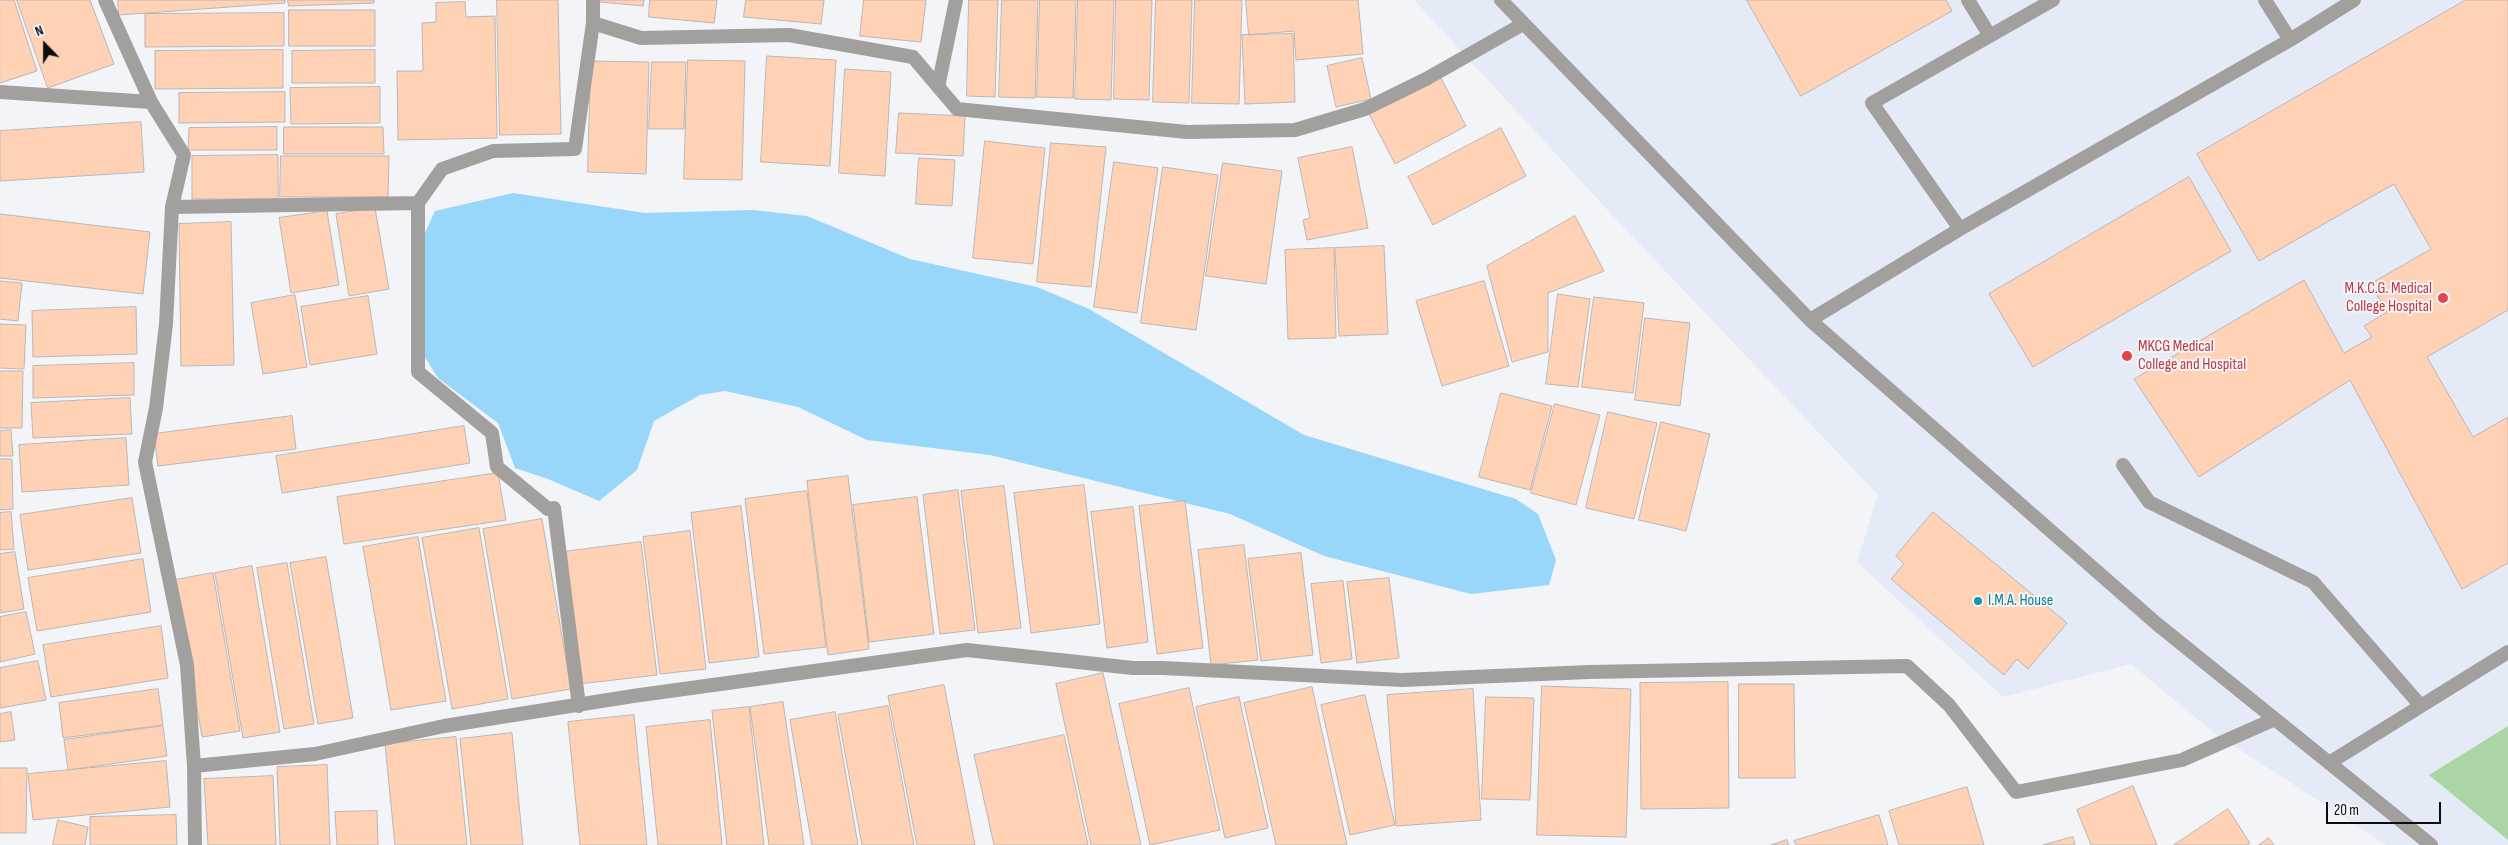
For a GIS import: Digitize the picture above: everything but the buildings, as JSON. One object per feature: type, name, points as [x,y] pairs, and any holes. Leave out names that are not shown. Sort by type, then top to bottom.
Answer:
[{"type":"street","points":[[105,0],[152,102],[184,155],[172,207],[166,324],[156,408],[146,462],[187,665],[194,766],[195,845]]},
{"type":"street","points":[[579,706],[554,508],[548,509],[497,467],[492,433],[418,372],[418,204],[442,169],[450,166],[493,151],[575,149],[593,23],[593,0]]},
{"type":"street","points":[[938,86],[956,0]]},
{"type":"street","points":[[1501,0],[1810,320],[2157,624],[2431,845]]},
{"type":"street","points":[[1968,0],[1990,36]]},
{"type":"street","points":[[2265,0],[2290,40]]},
{"type":"street","points":[[1810,320],[1960,229],[2290,40],[2354,0]]},
{"type":"street","points":[[1960,229],[1872,103],[1990,36],[2047,1]]},
{"type":"street","points":[[593,23],[641,38],[789,35],[913,57],[957,109],[1187,132],[1295,130],[1365,110],[1426,79],[1523,24]]},
{"type":"street","points":[[0,92],[152,102]]},
{"type":"street","points":[[172,207],[418,204]]},
{"type":"street","points":[[2123,465],[2149,502],[2313,582],[2421,706]]},
{"type":"street","points":[[194,766],[315,754],[444,726],[967,650],[1133,668],[1402,680],[1588,672],[1907,666],[1949,705],[2016,792],[2182,760],[2275,719]]},
{"type":"street","points":[[2329,763],[2508,652]]},
{"type":"shaded area","name":"MKCG Medical College and Hospital","points":[[1414,0],[2508,0],[2508,845],[2386,845],[2213,732],[2131,664],[2003,697],[1857,562],[1878,495],[1614,217]]},
{"type":"green space","points":[[2508,726],[2508,840],[2429,775]]},
{"type":"water","points":[[513,193],[645,213],[753,210],[807,216],[910,259],[1037,287],[1089,309],[1304,435],[1516,499],[1538,514],[1556,560],[1549,585],[1471,594],[1324,556],[1230,514],[990,455],[867,440],[798,407],[725,391],[700,395],[654,421],[637,470],[599,501],[548,479],[515,468],[498,423],[438,378],[424,356],[424,235],[435,211]]},
{"type":"place","name":"M.K.C.G. Medical College Hospital","points":[[2443,298]]},
{"type":"place","name":"MKCG Medical College and Hospital","points":[[2127,356]]},
{"type":"place","name":"I.M.A. House","points":[[1978,601]]}]
